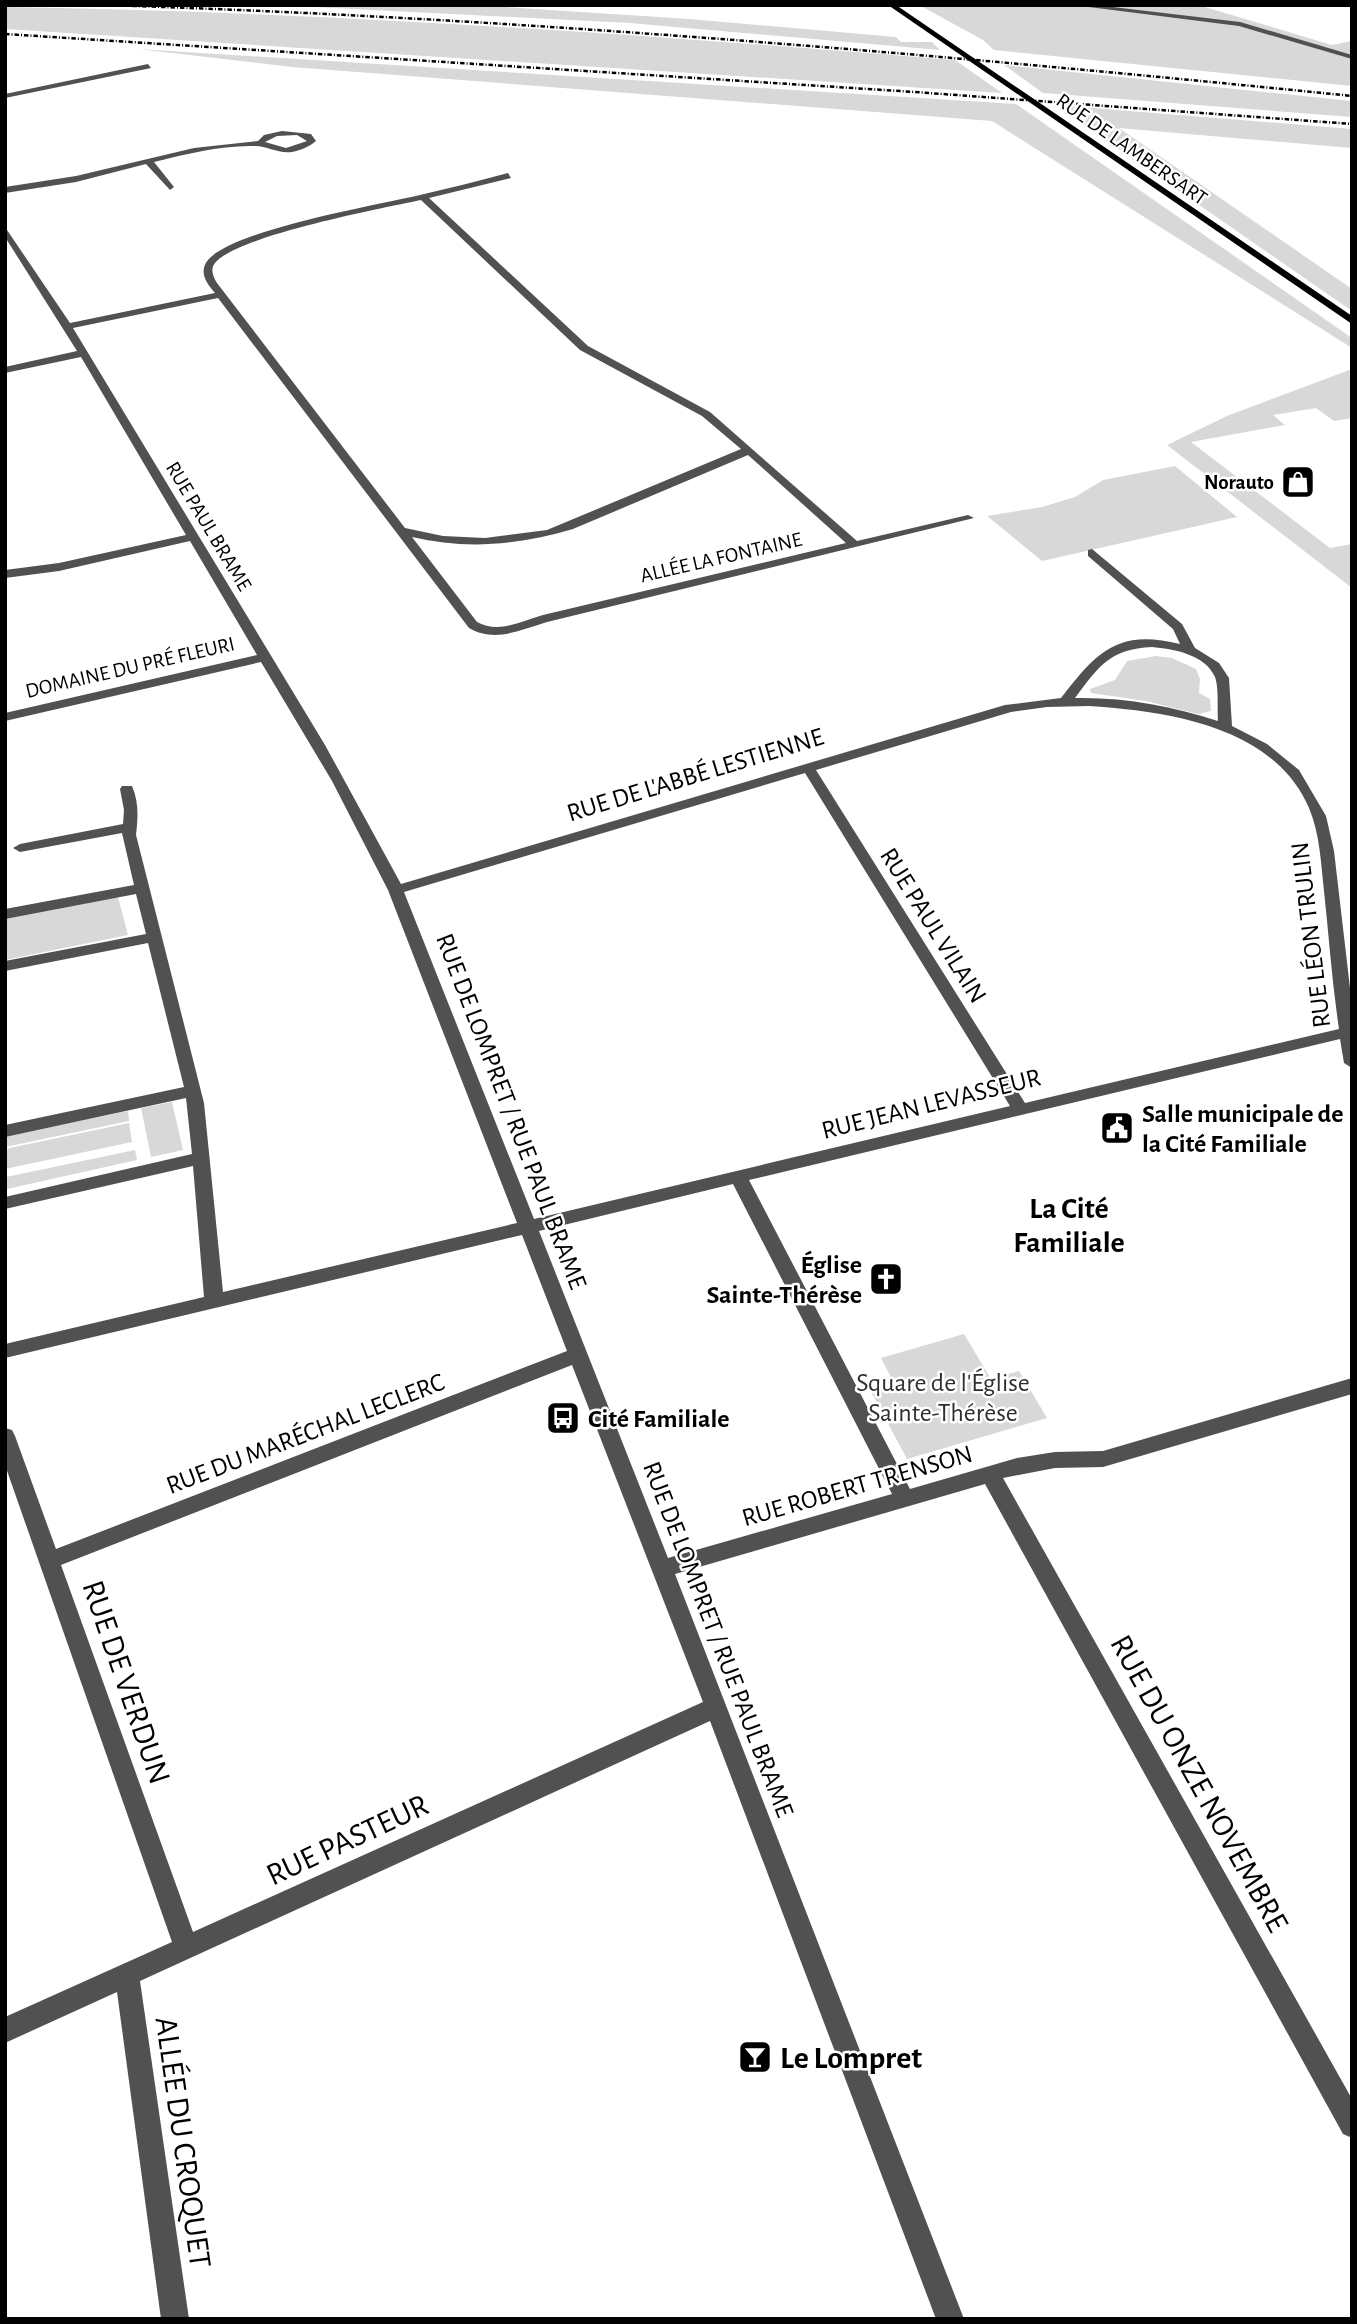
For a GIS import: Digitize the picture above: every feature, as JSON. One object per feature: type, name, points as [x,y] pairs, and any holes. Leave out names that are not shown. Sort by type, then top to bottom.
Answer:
[{"type":"main road","name":"RUE DE LAMBERSART","points":[[891,5],[1352,321]]},
{"type":"street","points":[[1076,5],[1240,24],[1350,55]]},
{"type":"street","points":[[5,96],[148,66]]},
{"type":"street","points":[[5,190],[76,179],[194,149],[260,143],[271,149],[286,150],[307,146],[312,141],[304,135],[282,133],[263,138],[260,143]]},
{"type":"street","points":[[148,160],[170,187]]},
{"type":"street","points":[[509,176],[240,242],[218,254],[210,263],[208,276],[401,531],[432,538],[465,541],[516,539],[544,534],[569,527],[749,450]]},
{"type":"street","points":[[423,197],[584,348],[706,414],[855,545]]},
{"type":"street","name":"RUE PAUL BRAME","points":[[5,230],[65,321],[301,718]]},
{"type":"street","points":[[65,321],[213,285]]},
{"type":"street","points":[[65,321],[221,295]]},
{"type":"street","points":[[5,370],[84,353]]},
{"type":"street","name":"ALLÉE LA FONTAINE","points":[[401,531],[472,625],[483,631],[505,632],[543,618],[968,518]]},
{"type":"street","points":[[5,574],[59,567],[193,537]]},
{"type":"street","points":[[1092,553],[1178,627],[1189,650]]},
{"type":"street","points":[[1067,700],[1098,661],[1114,650],[1150,644],[1189,650],[1207,660],[1219,671],[1223,685],[1225,729]]},
{"type":"street","name":"DOMAINE DU PRÉ FLEURI","points":[[5,717],[265,657]]},
{"type":"street","name":"RUE DE L'ABBÉ LESTIENNE","points":[[396,890],[1010,708],[1067,700]]},
{"type":"street","name":"RUE LÉON TRULIN","points":[[1067,700],[1100,700],[1153,707],[1225,729],[1281,760],[1297,776],[1310,794],[1320,818],[1327,854],[1352,1063]]},
{"type":"street","name":"RUE DE LOMPRET / RUE PAUL BRAME","points":[[301,718],[375,845],[396,890],[716,1707],[950,2319]]},
{"type":"street","name":"RUE PAUL VILAIN","points":[[807,766],[1020,1109]]},
{"type":"street","points":[[127,789],[131,810],[129,827],[142,888],[193,1091],[202,1158],[214,1301]]},
{"type":"street","points":[[20,848],[129,827]]},
{"type":"street","points":[[5,914],[142,888]]},
{"type":"street","points":[[5,966],[154,937]]},
{"type":"street","name":"RUE JEAN LEVASSEUR","points":[[5,1351],[1347,1032]]},
{"type":"street","points":[[5,1130],[193,1091]]},
{"type":"street","points":[[5,1203],[202,1158]]},
{"type":"street","points":[[738,1177],[905,1498]]},
{"type":"street","name":"RUE DU MARÉCHAL LECLERC","points":[[51,1560],[579,1354]]},
{"type":"street","name":"RUE ROBERT TRENSON","points":[[662,1569],[1017,1466],[1055,1460],[1103,1460],[1352,1386]]},
{"type":"street","name":"RUE DE VERDUN","points":[[5,1436],[187,1949]]},
{"type":"street","name":"RUE DU ONZE NOVEMBRE","points":[[990,1474],[1352,2124]]},
{"type":"street","name":"RUE PASTEUR","points":[[5,2030],[716,1707]]},
{"type":"street","name":"ALLÉE DU CROQUET","points":[[127,1975],[174,2319]]},
{"type":"green space","points":[[275,5],[474,5],[689,19],[896,37],[901,42],[932,42],[940,50],[629,23]]},
{"type":"green space","points":[[919,5],[1198,5],[1332,45],[1352,41],[1352,86],[994,50],[983,40]]},
{"type":"green space","points":[[5,7],[362,19],[718,41],[955,60],[1002,93],[5,29]]},
{"type":"green space","points":[[138,49],[1016,104],[1352,338],[1352,348],[992,121],[292,67]]},
{"type":"green space","points":[[1004,65],[1352,101],[1352,117],[1043,93]]},
{"type":"green space","points":[[1055,105],[1352,129],[1352,148],[1119,128],[1352,289],[1352,311]]},
{"type":"green space","points":[[1352,369],[1352,418],[1334,421],[1316,408],[1273,415],[1285,425],[1191,442],[1330,548],[1352,544],[1352,588],[1167,445],[1227,416]]},
{"type":"green space","points":[[1175,466],[1237,517],[1042,561],[987,516],[1042,507],[1075,497],[1103,480]]},
{"type":"green space","points":[[1156,656],[1172,658],[1196,669],[1200,679],[1199,693],[1210,699],[1211,711],[1198,714],[1146,701],[1091,693],[1090,689],[1115,680],[1127,661]]},
{"type":"green space","points":[[118,897],[128,935],[5,960],[5,918]]},
{"type":"green space","points":[[172,1102],[183,1150],[151,1157],[141,1108]]},
{"type":"green space","points":[[128,1111],[129,1121],[5,1147],[5,1136]]},
{"type":"green space","points":[[129,1123],[132,1142],[5,1169],[5,1149]]},
{"type":"green space","points":[[135,1150],[137,1160],[7,1189],[6,1177]]},
{"type":"green space","name":"Square de l'Église Sainte-Thérèse","points":[[964,1334],[991,1379],[1019,1371],[1047,1418],[907,1459],[870,1390],[895,1385],[881,1358]]},
{"type":"railway","points":[[104,5],[573,28],[885,52],[1352,96]]},
{"type":"railway","points":[[5,34],[915,92],[1352,124]]},
{"type":"place","name":"Norauto","points":[[1298,482]]},
{"type":"place","name":"Salle municipale de la Cité Familiale","points":[[1117,1128]]},
{"type":"place","name":"Église Sainte-Thérèse","points":[[886,1279]]},
{"type":"place","name":"Cité Familiale","points":[[563,1418]]},
{"type":"place","name":"Le Lompret","points":[[755,2057]]},
{"type":"district","name":"La Cité Familiale","points":[[1069,1225]]}]
